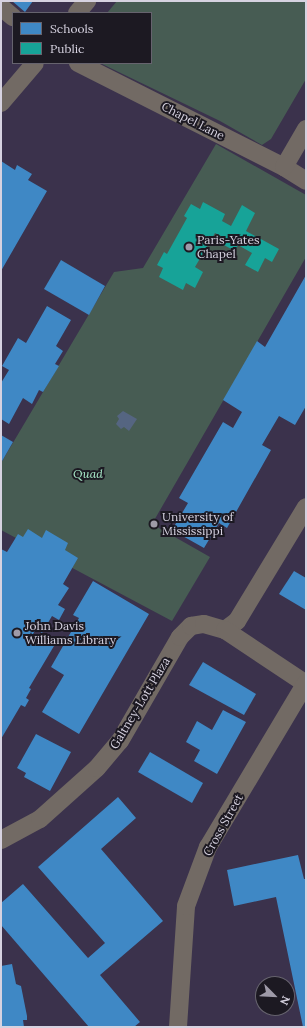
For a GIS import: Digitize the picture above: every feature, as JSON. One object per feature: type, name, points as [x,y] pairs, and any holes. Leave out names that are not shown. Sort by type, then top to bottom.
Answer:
[{"type":"street","points":[[78,12],[87,1]]},
{"type":"street","points":[[1,7],[12,16]]},
{"type":"street","points":[[1,102],[34,64]]},
{"type":"street","name":"Chapel Lane","points":[[80,64],[284,166],[306,181]]},
{"type":"street","points":[[284,166],[306,128]]},
{"type":"street","points":[[224,630],[237,621],[306,507]]},
{"type":"street","name":"Galtney-Lott Plaza","points":[[1,840],[40,819],[97,768],[120,741],[180,637],[191,626],[204,624],[224,630],[305,684]]},
{"type":"street","name":"Cross Street","points":[[178,1027],[186,906],[208,847],[305,684]]},
{"type":"shaded area","name":"University of Mississippi","points":[[1,1],[306,1],[306,1027],[1,1027]]},
{"type":"green space","points":[[117,1],[306,1],[306,79],[271,139],[262,145],[220,121],[102,64],[152,64],[152,12],[108,12]]},
{"type":"green space","name":"Quad","points":[[216,144],[306,195],[306,257],[152,524],[210,557],[172,621],[1,530],[1,463],[114,272],[143,268]]},
{"type":"water","points":[[123,411],[137,419],[129,431],[124,427],[121,429],[116,424],[119,419],[117,416]]},
{"type":"building: Schools","points":[[12,1],[33,1],[25,12]]},
{"type":"building: Schools","points":[[1,161],[15,170],[17,165],[32,174],[28,180],[47,191],[1,271]]},
{"type":"building: Schools","points":[[61,260],[105,286],[89,315],[44,289]]},
{"type":"building: Schools","points":[[306,275],[306,406],[295,425],[279,416],[262,445],[271,450],[227,528],[219,523],[204,548],[172,530],[188,503],[179,498],[223,422],[233,428],[242,412],[223,400],[257,341],[265,347]]},
{"type":"building: Schools","points":[[47,306],[71,320],[56,346],[63,351],[55,364],[59,366],[43,392],[39,390],[32,404],[23,398],[9,424],[1,419],[1,383],[9,370],[2,366],[18,338],[26,343]]},
{"type":"building: Schools","points":[[1,435],[13,442],[1,463]]},
{"type":"building: Schools","name":"John Davis Williams Library","points":[[28,529],[42,538],[46,530],[68,543],[65,550],[78,558],[63,584],[69,588],[58,605],[65,609],[59,620],[52,616],[42,633],[36,629],[33,634],[54,646],[29,688],[31,689],[26,698],[29,700],[25,707],[21,705],[1,739],[1,549],[7,552],[18,534],[23,537]]},
{"type":"building: Schools","points":[[294,571],[306,578],[306,610],[279,594]]},
{"type":"building: Schools","points":[[93,581],[149,614],[79,734],[42,712],[64,675],[51,667],[79,618],[73,615]]},
{"type":"building: Schools","points":[[203,662],[256,694],[244,715],[189,685]]},
{"type":"building: Schools","points":[[223,710],[246,722],[217,774],[194,761],[200,750],[186,742],[197,721],[212,730]]},
{"type":"building: Schools","points":[[36,734],[71,752],[50,791],[24,777],[26,773],[17,768]]},
{"type":"building: Schools","points":[[150,752],[203,783],[192,803],[138,772]]},
{"type":"building: Schools","points":[[118,797],[136,818],[101,849],[163,921],[100,975],[140,1022],[134,1027],[89,1027],[1,925],[1,903],[23,884],[88,958],[105,943],[38,867]]},
{"type":"building: Schools","points":[[298,855],[304,879],[306,879],[306,1027],[303,1027],[295,988],[295,976],[292,976],[276,897],[234,906],[227,870]]},
{"type":"building: Schools","points":[[12,964],[16,984],[21,986],[27,1016],[27,1020],[23,1020],[24,1027],[1,1027],[1,966]]},
{"type":"building: Public","name":"Paris-Yates Chapel","points":[[203,202],[225,214],[222,221],[231,226],[242,205],[255,213],[246,231],[279,249],[272,262],[265,258],[258,272],[245,265],[252,253],[238,245],[235,251],[222,244],[225,238],[215,233],[195,267],[203,272],[195,288],[186,283],[183,290],[159,277],[163,268],[157,265],[164,252],[167,254],[187,218],[184,216],[191,204],[200,209]]},
{"type":"place","name":"Paris-Yates Chapel","points":[[189,247]]},
{"type":"place","name":"University of Mississippi","points":[[154,524]]},
{"type":"place","name":"John Davis Williams Library","points":[[17,633]]}]
